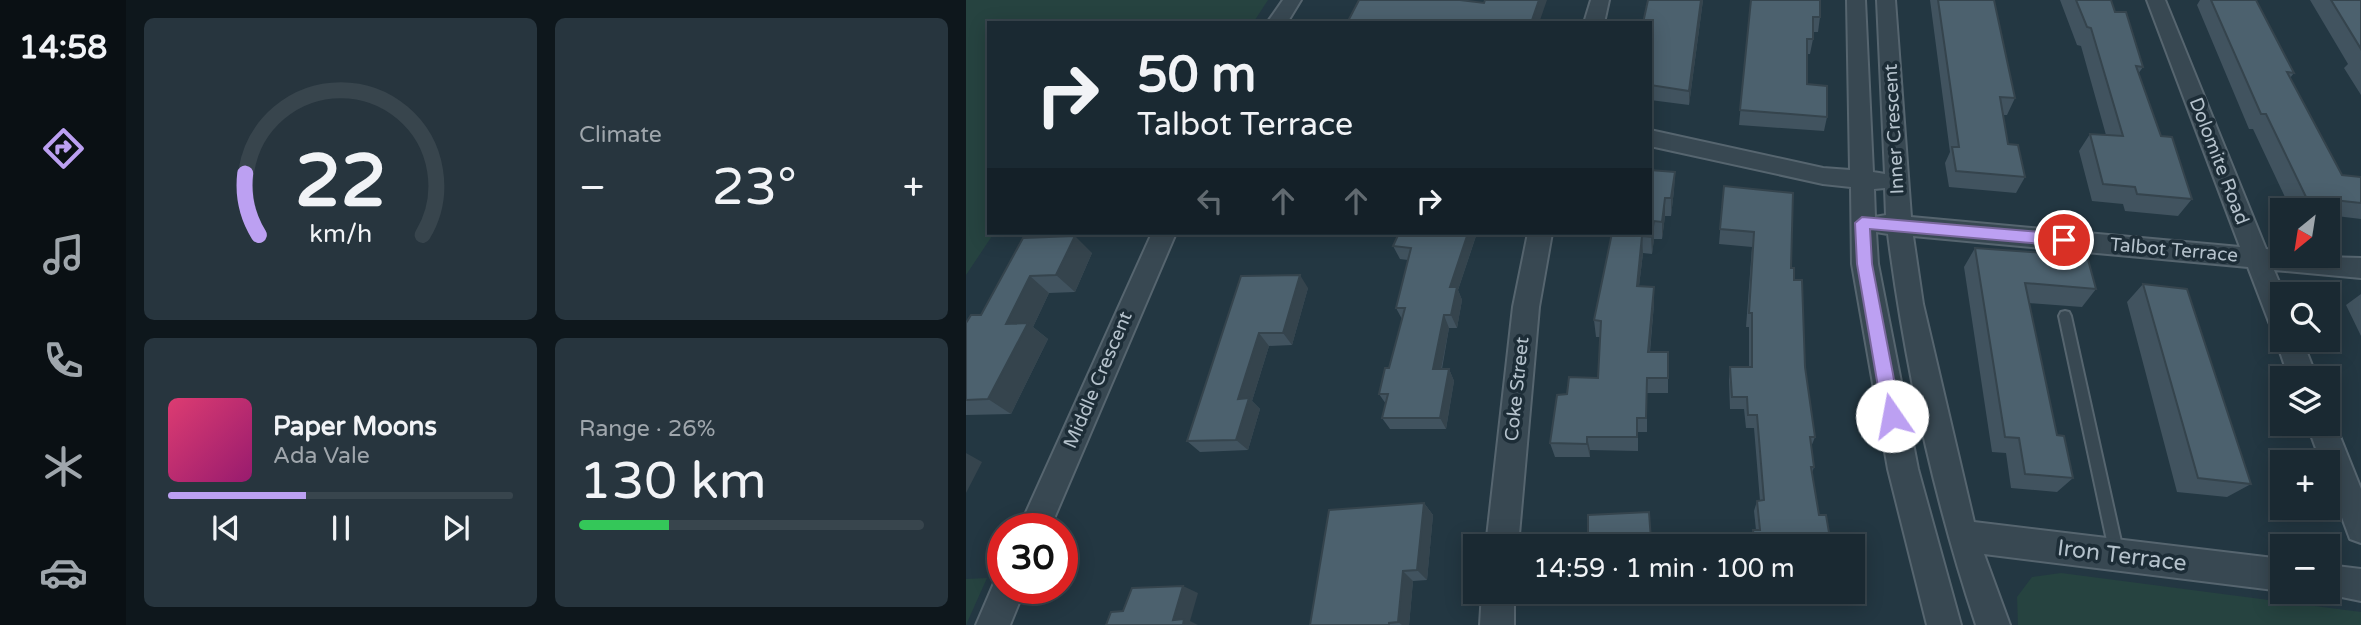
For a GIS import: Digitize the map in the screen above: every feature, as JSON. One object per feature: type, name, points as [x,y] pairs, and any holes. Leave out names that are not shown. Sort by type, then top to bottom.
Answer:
[{"type":"street","points":[[1278,21],[1292,0]]},
{"type":"street","points":[[1595,21],[1600,0]]},
{"type":"street","name":"Inner Crescent","points":[[1856,0],[1865,264],[1881,363],[1906,482],[1944,625]]},
{"type":"street","name":"Inner Crescent","points":[[1886,0],[1899,226],[1910,304],[1962,536],[1993,625]]},
{"type":"street","name":"Dolomite Road","points":[[2155,0],[2270,291]]},
{"type":"street","points":[[1652,138],[1742,160],[1861,180],[1898,183]]},
{"type":"street","name":"Talbot Terrace","points":[[1862,223],[2361,268]]},
{"type":"street","name":"Middle Crescent","points":[[1041,513],[1163,235]]},
{"type":"street","name":"Coke Street","points":[[1503,534],[1526,307],[1539,235]]},
{"type":"street","points":[[2326,436],[2361,528]]},
{"type":"street","name":"Iron Terrace","points":[[1962,536],[2270,574]]},
{"type":"street","points":[[2340,582],[2361,585]]},
{"type":"street","points":[[993,625],[1002,604]]},
{"type":"street","points":[[1497,625],[1498,604]]},
{"type":"lane","points":[[2065,316],[2118,555]]},
{"type":"green space","points":[[966,0],[1268,0],[1254,21],[987,21],[987,235],[993,235],[966,275]]},
{"type":"green space","points":[[2061,573],[2270,600],[2270,604],[2299,604],[2361,612],[2361,625],[2018,625],[2017,597],[2032,577]]},
{"type":"green space","points":[[987,578],[966,625],[966,579]]},
{"type":"building","points":[[1359,0],[1460,0],[1484,3],[1485,0],[1539,0],[1532,21],[1348,21]]},
{"type":"building","points":[[1648,0],[1701,0],[1689,91],[1652,85],[1652,21],[1643,21]]},
{"type":"building","points":[[1751,0],[1820,0],[1820,17],[1813,17],[1813,39],[1807,39],[1807,84],[1827,86],[1827,117],[1740,110]]},
{"type":"building","points":[[1938,0],[1994,0],[2015,98],[2000,97],[2008,144],[2018,145],[2025,177],[1956,171],[1952,147],[1959,147]]},
{"type":"building","points":[[2076,0],[2111,0],[2115,12],[2126,12],[2143,67],[2136,66],[2161,136],[2172,137],[2192,199],[2137,194],[2135,187],[2103,184],[2090,134],[2123,136],[2091,28],[2087,27]]},
{"type":"building","points":[[2211,0],[2256,0],[2294,73],[2287,72],[2342,175],[2361,177],[2361,203],[2340,201],[2340,198],[2306,197],[2266,114],[2261,114]]},
{"type":"building","points":[[2331,0],[2361,0],[2361,49]]},
{"type":"building","points":[[1652,170],[1675,172],[1671,198],[1665,198],[1662,222],[1654,221],[1652,232]]},
{"type":"building","points":[[1724,186],[1793,193],[1791,268],[1794,268],[1794,280],[1802,280],[1805,367],[1815,437],[1810,437],[1814,467],[1811,467],[1819,515],[1826,515],[1829,534],[1754,534],[1753,530],[1760,530],[1757,501],[1764,500],[1757,415],[1748,415],[1747,397],[1732,397],[1730,367],[1752,367],[1752,313],[1749,313],[1754,232],[1720,229]]},
{"type":"building","points":[[1398,235],[1467,235],[1450,287],[1457,287],[1451,315],[1444,315],[1433,369],[1449,369],[1440,418],[1382,418],[1388,394],[1379,394],[1405,308],[1396,308],[1411,248],[1393,246]]},
{"type":"building","points":[[1612,235],[1651,235],[1642,236],[1637,286],[1654,287],[1648,352],[1668,352],[1668,378],[1647,378],[1646,418],[1637,418],[1637,437],[1587,437],[1587,444],[1550,443],[1557,395],[1567,394],[1569,377],[1598,378],[1601,321],[1594,320]]},
{"type":"building","points":[[1075,236],[1056,275],[1030,276],[1006,324],[1028,323],[988,399],[966,400],[966,323],[971,315],[981,315],[1023,238]]},
{"type":"building","points":[[1975,248],[2087,256],[2096,289],[2025,283],[2057,435],[2064,436],[2073,478],[2025,474],[2019,438],[2005,437]]},
{"type":"building","points":[[1300,275],[1283,333],[1259,333],[1238,399],[1249,398],[1236,440],[1187,441],[1241,276]]},
{"type":"building","points":[[2143,284],[2187,289],[2251,484],[2198,478]]},
{"type":"building","points":[[1424,503],[1417,570],[1403,571],[1398,622],[1389,625],[1310,625],[1329,510]]},
{"type":"building","points":[[1649,512],[1651,534],[1588,534],[1588,515]]},
{"type":"building","points":[[1183,586],[1173,620],[1184,619],[1183,625],[1106,625],[1111,612],[1123,611],[1132,588]]},
{"type":"route","points":[[1892,416],[1865,264],[1862,223],[2064,240]]}]
